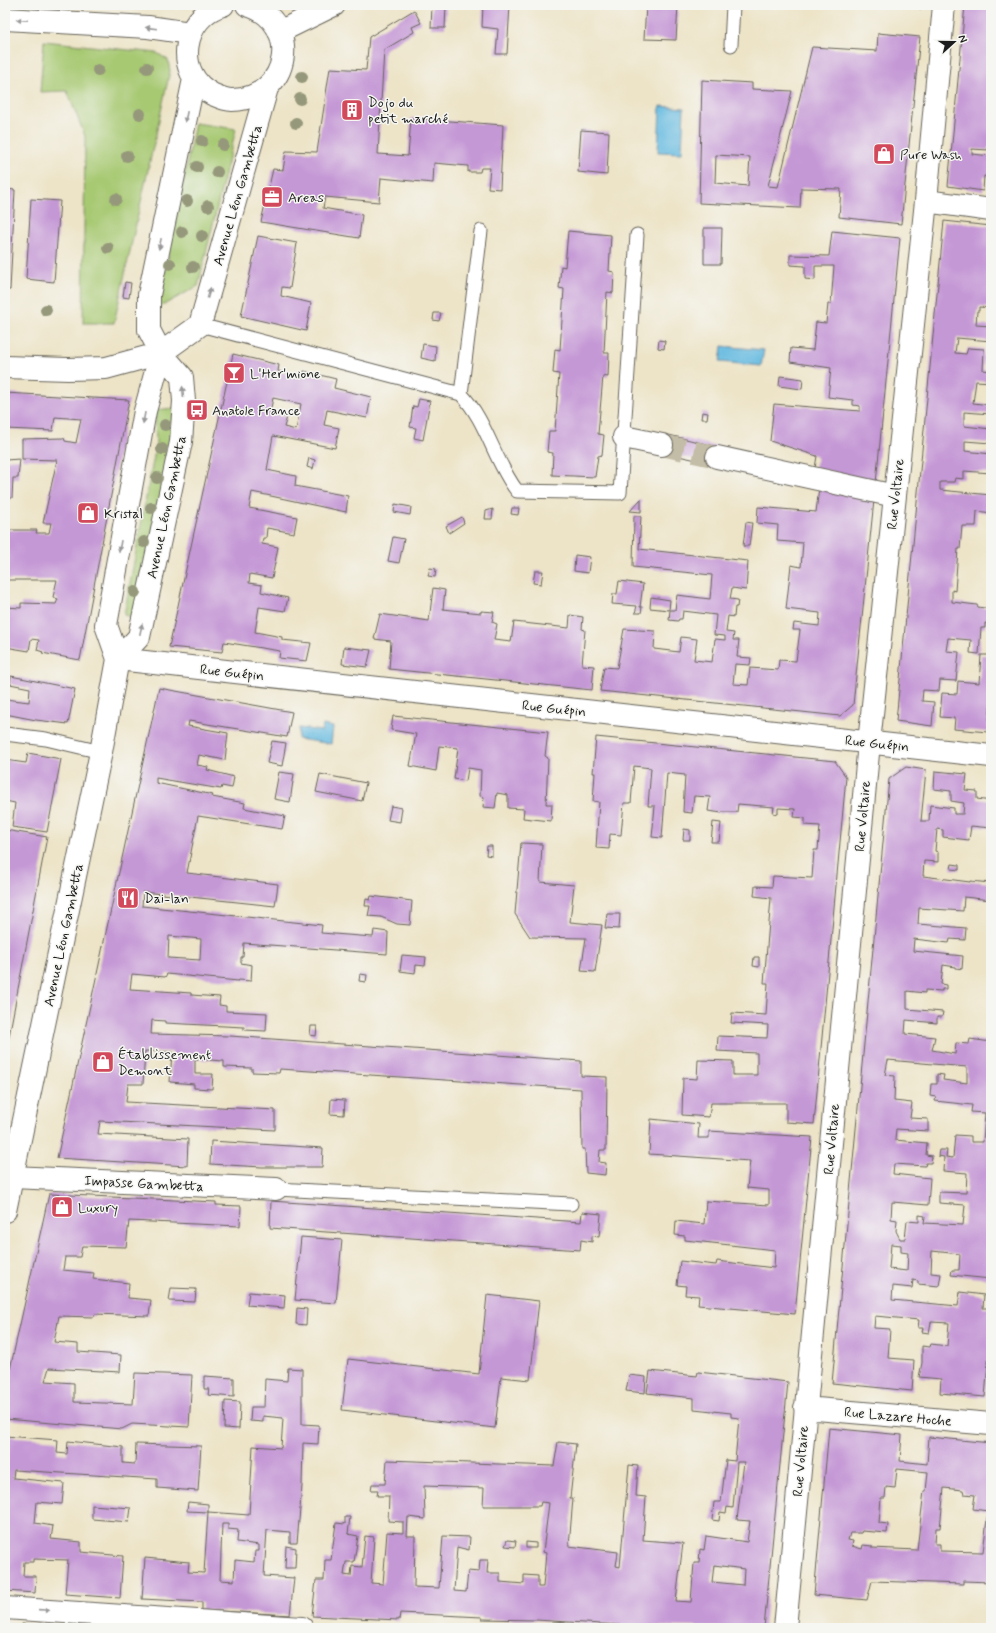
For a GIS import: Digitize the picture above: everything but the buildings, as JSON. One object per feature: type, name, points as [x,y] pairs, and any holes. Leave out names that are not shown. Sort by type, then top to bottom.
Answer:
[{"type":"street","points":[[223,5],[214,7],[200,17],[190,33],[186,49],[188,66],[194,78],[206,91],[221,98],[230,100],[247,99],[267,88],[278,75],[283,59],[283,42],[279,32],[270,18],[256,8],[247,5]]},
{"type":"street","points":[[279,32],[334,5]]},
{"type":"street","name":"Rue Voltaire","points":[[784,1628],[869,743],[926,201],[944,5]]},
{"type":"street","points":[[5,19],[148,27],[190,33]]},
{"type":"street","name":"Avenue Léon Gambetta","points":[[118,660],[139,637],[181,442],[184,401],[182,378],[161,353],[149,330],[149,296],[194,78]]},
{"type":"street","name":"Avenue Léon Gambetta","points":[[200,325],[267,88]]},
{"type":"street","points":[[926,201],[991,210]]},
{"type":"street","points":[[5,367],[68,369],[106,368],[161,353],[200,325]]},
{"type":"street","name":"Avenue Léon Gambetta","points":[[5,1211],[101,752],[118,660],[106,625],[145,411],[161,353]]},
{"type":"street","points":[[624,437],[662,446]]},
{"type":"street","points":[[717,457],[895,496]]},
{"type":"street","name":"Rue Guépin","points":[[118,660],[991,756]]},
{"type":"street","name":"Impasse Gambetta","points":[[12,1176],[276,1189]]},
{"type":"street","name":"Rue Lazare Hoche","points":[[805,1408],[991,1424]]},
{"type":"street","points":[[5,1608],[302,1628]]},
{"type":"lane","points":[[731,45],[732,5]]},
{"type":"lane","points":[[461,394],[481,231]]},
{"type":"lane","points":[[200,325],[461,394],[471,405],[508,479],[517,490],[620,493],[638,235]]},
{"type":"lane","points":[[5,734],[46,739],[101,752]]},
{"type":"lane","points":[[276,1189],[570,1204]]},
{"type":"green space","points":[[44,41],[157,53],[168,60],[170,71],[114,323],[83,323],[85,136],[67,91],[40,92]]},
{"type":"green space","points":[[195,123],[236,129],[198,286],[158,308]]},
{"type":"green space","points":[[174,408],[173,438],[137,619],[124,615],[156,445],[155,410]]},
{"type":"water","points":[[660,106],[684,108],[682,153],[658,152]]},
{"type":"water","points":[[722,346],[764,350],[761,366],[720,362]]},
{"type":"water","points":[[323,725],[333,727],[331,744],[298,739],[299,728],[322,731]]},
{"type":"tunnel","points":[[662,445],[717,457]]},
{"type":"place","name":"Dojo du petit marché","points":[[352,110]]},
{"type":"place","name":"Pure Wash","points":[[884,154]]},
{"type":"place","name":"Areas","points":[[272,197]]},
{"type":"place","name":"L'Her'mione","points":[[234,373]]},
{"type":"place","name":"Anatole France","points":[[197,410]]},
{"type":"place","name":"Kristal","points":[[88,513]]},
{"type":"place","name":"Dai-lan","points":[[128,898]]},
{"type":"place","name":"Établissement Demont","points":[[103,1062]]},
{"type":"place","name":"Luxury","points":[[62,1207]]}]
